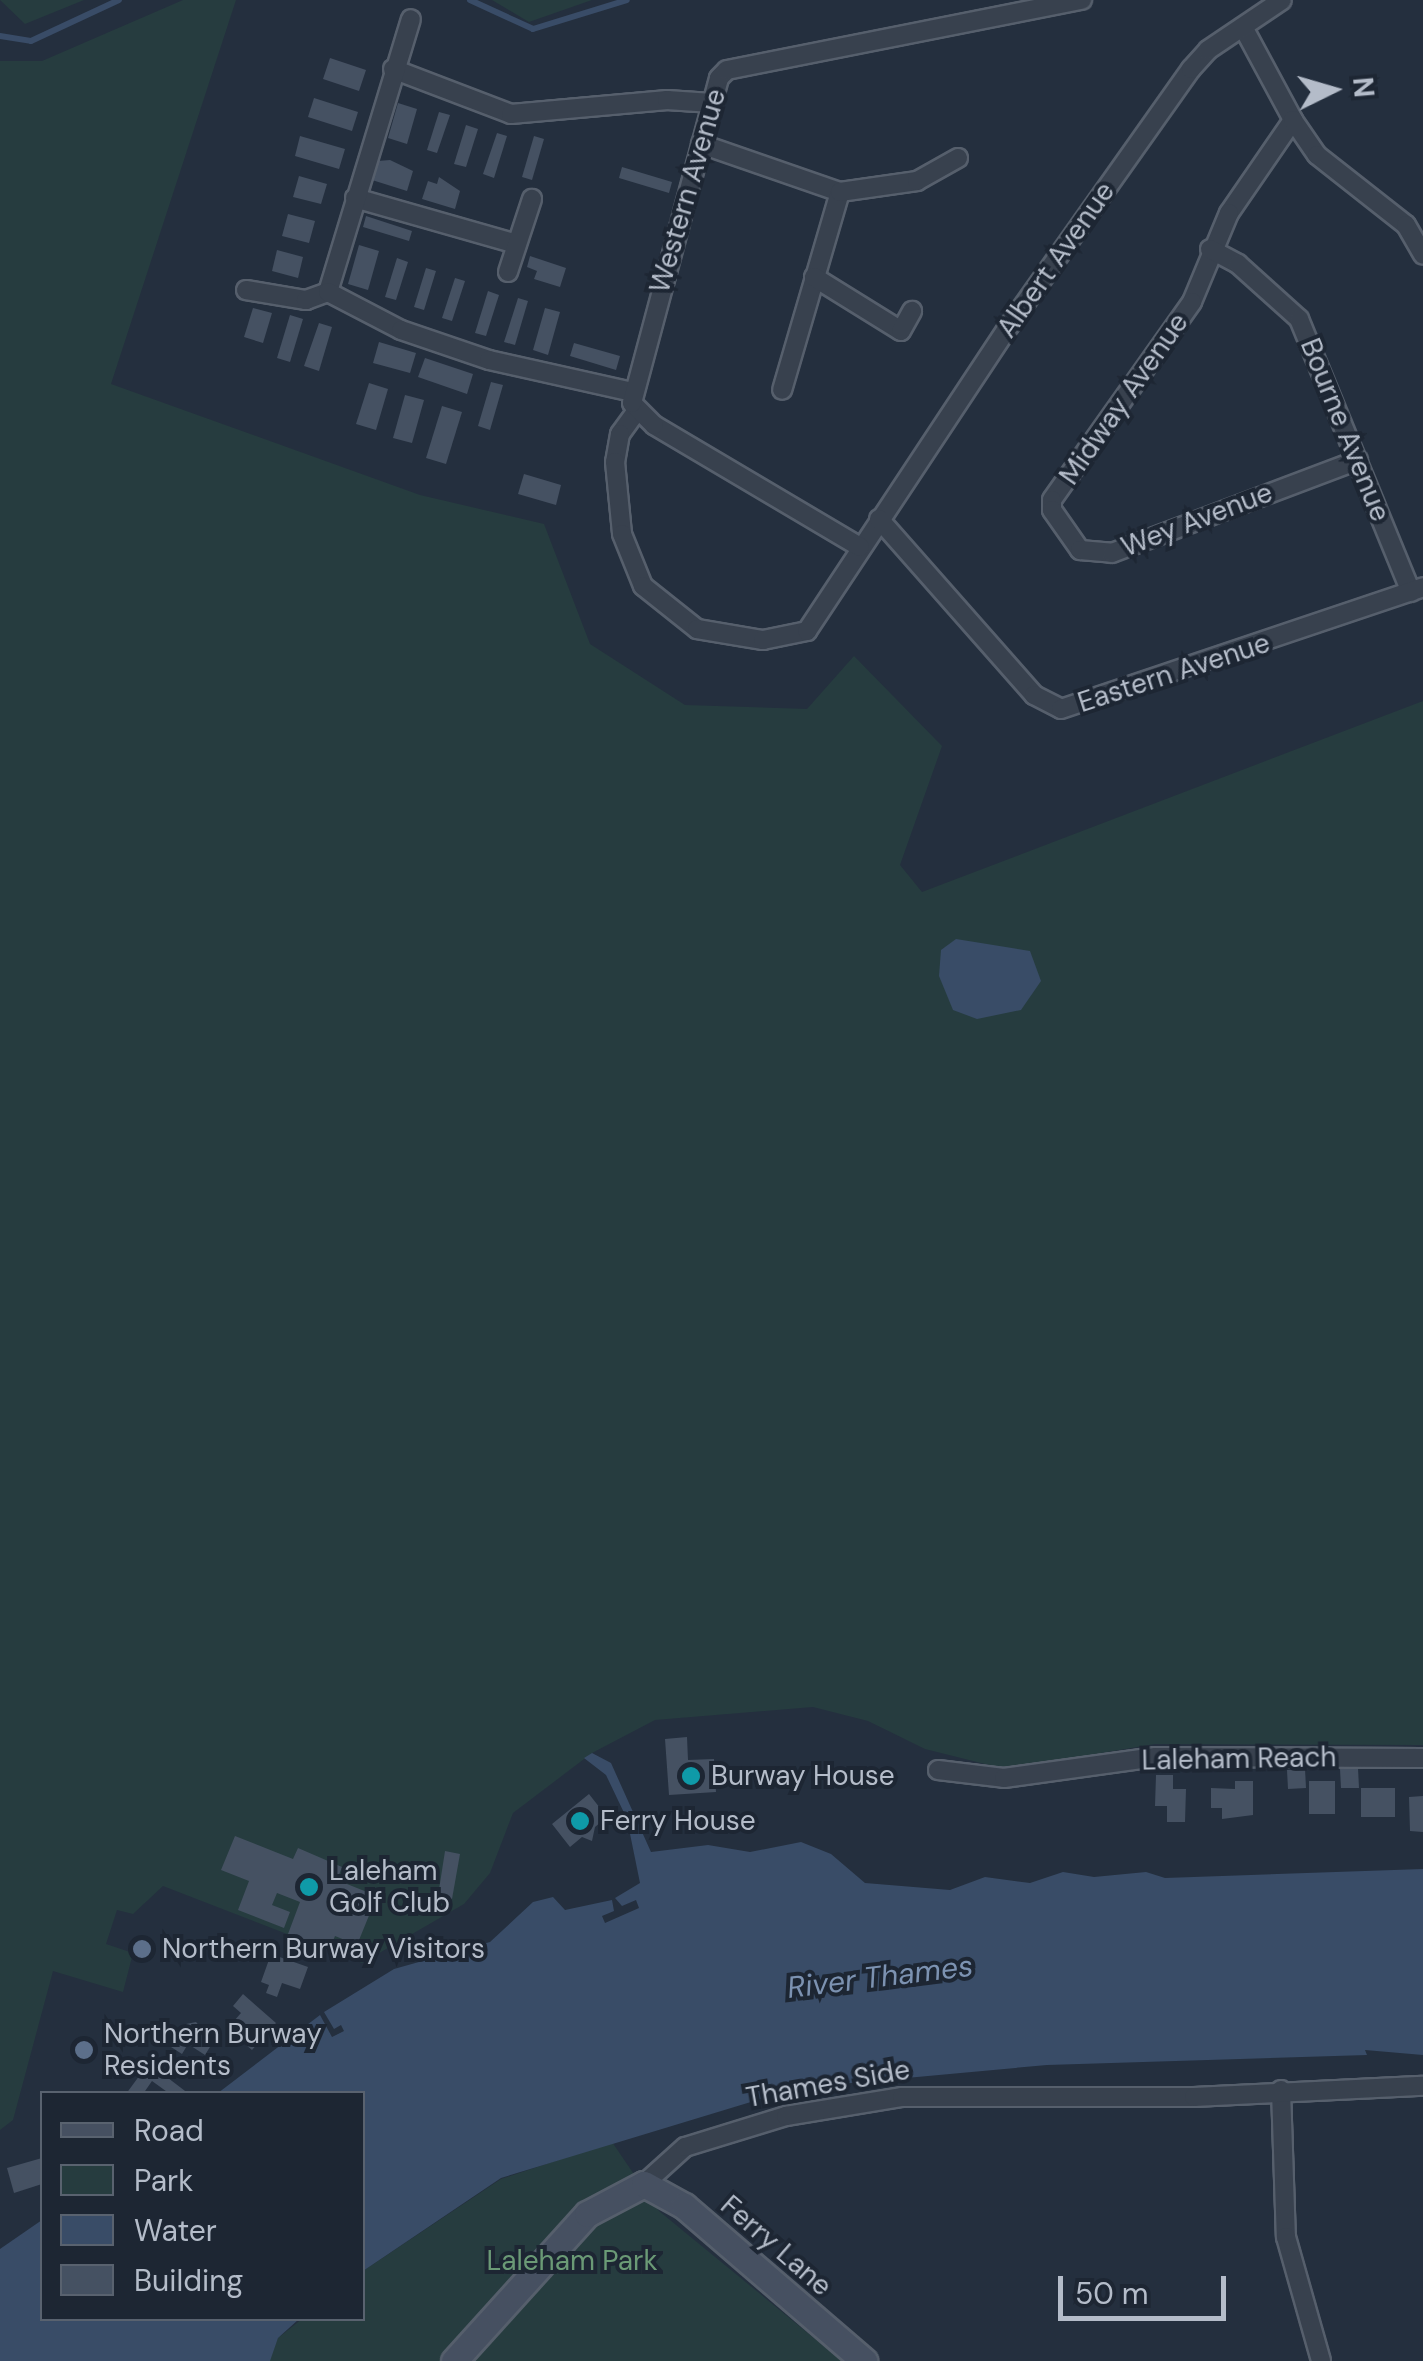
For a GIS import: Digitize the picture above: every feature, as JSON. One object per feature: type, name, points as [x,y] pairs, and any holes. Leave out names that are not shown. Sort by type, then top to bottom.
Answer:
[{"type":"street","name":"Western Avenue","points":[[636,412],[632,392],[712,103],[727,70],[1082,0]]},
{"type":"street","name":"Albert Avenue","points":[[636,412],[620,434],[616,462],[622,534],[643,586],[676,616],[733,638],[795,636],[818,616],[860,547],[1191,70],[1282,0]]},
{"type":"street","points":[[328,292],[411,20]]},
{"type":"street","points":[[1243,27],[1293,120],[1317,155],[1406,225],[1423,254]]},
{"type":"street","points":[[393,69],[511,114],[668,100],[712,103]]},
{"type":"street","name":"Midway Avenue","points":[[1052,510],[1052,500],[1192,302],[1210,250],[1293,120]]},
{"type":"street","points":[[701,144],[840,192],[917,181],[958,158]]},
{"type":"street","points":[[782,390],[840,192]]},
{"type":"street","points":[[355,198],[517,244]]},
{"type":"street","points":[[508,272],[532,199]]},
{"type":"street","name":"Bourne Avenue","points":[[1210,250],[1238,264],[1299,319],[1417,589]]},
{"type":"street","points":[[814,278],[900,331],[912,311]]},
{"type":"street","points":[[246,290],[306,300],[328,292],[401,330],[471,354],[632,392]]},
{"type":"street","points":[[636,412],[860,547]]},
{"type":"street","name":"Wey Avenue","points":[[1052,510],[1080,550],[1112,553],[1358,460]]},
{"type":"street","name":"Eastern Avenue","points":[[880,519],[1034,694],[1060,709],[1417,589]]},
{"type":"street","name":"Laleham Reach","points":[[938,1770],[1004,1778],[1156,1757],[1423,1758]]},
{"type":"street","name":"Thames Side","points":[[454,2361],[587,2214],[629,2186],[644,2184],[685,2146],[786,2116],[902,2096],[1194,2097],[1423,2086]]},
{"type":"street","points":[[1282,2090],[1286,2237],[1321,2361]]},
{"type":"street","name":"Ferry Lane","points":[[644,2184],[684,2206],[864,2361]]},
{"type":"green space","points":[[0,0],[84,0],[25,24]]},
{"type":"green space","points":[[183,0],[236,0],[111,384],[420,495],[544,524],[590,644],[685,705],[807,709],[854,656],[942,746],[900,865],[922,892],[1423,701],[1423,1745],[1155,1744],[1005,1769],[925,1749],[868,1721],[813,1707],[655,1720],[592,1753],[513,1813],[490,1873],[464,1904],[362,1963],[163,1886],[133,1914],[117,1910],[106,1944],[133,1953],[123,1992],[53,1971],[13,2120],[0,2130],[0,61],[42,61]]},
{"type":"green space","points":[[492,0],[592,0],[529,22]]},
{"type":"green space","name":"Laleham Park","points":[[612,2142],[659,2211],[842,2361],[268,2361],[278,2338],[299,2321],[365,2321],[365,2270],[501,2179]]},
{"type":"water","points":[[956,939],[1030,951],[1041,981],[1021,1010],[977,1019],[953,1010],[939,976],[941,950]]},
{"type":"water","name":"River Thames","points":[[592,1753],[611,1763],[651,1852],[708,1845],[750,1852],[801,1842],[831,1854],[865,1883],[950,1890],[985,1877],[1030,1883],[1063,1872],[1094,1877],[1146,1872],[1165,1878],[1423,1869],[1423,2055],[1365,2050],[1367,2055],[1047,2065],[797,2088],[501,2178],[365,2270],[365,2091],[221,2091],[320,2015],[332,2037],[344,2031],[341,2025],[334,2029],[324,2012],[394,1969],[490,1942],[533,1902],[553,1897],[565,1910],[612,1900],[614,1911],[602,1916],[605,1923],[639,1908],[636,1900],[622,1906],[615,1898],[640,1883],[627,1819],[606,1775],[584,1758]]},
{"type":"water","points":[[40,2221],[40,2321],[297,2321],[278,2338],[270,2361],[0,2361],[0,2249]]},
{"type":"building","points":[[330,58],[366,70],[359,91],[323,79]]},
{"type":"building","points":[[314,98],[358,112],[352,131],[308,117]]},
{"type":"building","points":[[398,103],[417,109],[407,144],[388,138]]},
{"type":"building","points":[[439,112],[450,115],[437,153],[427,150]]},
{"type":"building","points":[[466,125],[478,129],[466,167],[454,164]]},
{"type":"building","points":[[497,133],[507,136],[494,178],[483,174]]},
{"type":"building","points":[[300,136],[345,149],[339,169],[295,156]]},
{"type":"building","points":[[534,136],[544,139],[532,180],[522,177]]},
{"type":"building","points":[[390,160],[413,171],[407,191],[372,180],[378,161]]},
{"type":"building","points":[[622,167],[672,182],[669,193],[619,178]]},
{"type":"building","points":[[299,176],[327,184],[321,204],[293,197]]},
{"type":"building","points":[[439,177],[460,191],[455,209],[422,199],[428,181],[437,184]]},
{"type":"building","points":[[288,214],[315,221],[309,243],[282,236]]},
{"type":"building","points":[[366,216],[412,231],[409,241],[363,227]]},
{"type":"building","points":[[359,245],[379,251],[368,290],[348,284]]},
{"type":"building","points":[[277,250],[303,257],[298,278],[272,271]]},
{"type":"building","points":[[530,256],[566,268],[560,287],[534,279],[537,271],[527,267]]},
{"type":"building","points":[[397,258],[408,262],[396,300],[385,297]]},
{"type":"building","points":[[426,268],[436,271],[424,310],[414,307]]},
{"type":"building","points":[[455,278],[465,281],[452,321],[442,318]]},
{"type":"building","points":[[488,291],[499,295],[486,336],[475,333]]},
{"type":"building","points":[[518,298],[528,301],[515,345],[504,342]]},
{"type":"building","points":[[253,308],[272,313],[263,343],[244,337]]},
{"type":"building","points":[[545,308],[560,312],[548,355],[533,350]]},
{"type":"building","points":[[290,315],[303,319],[290,362],[277,358]]},
{"type":"building","points":[[319,323],[332,327],[319,371],[304,366]]},
{"type":"building","points":[[379,342],[416,353],[410,373],[373,363]]},
{"type":"building","points":[[574,343],[620,356],[616,370],[570,356]]},
{"type":"building","points":[[425,358],[473,374],[467,394],[418,377]]},
{"type":"building","points":[[491,382],[503,385],[490,430],[478,426]]},
{"type":"building","points":[[369,383],[388,389],[376,430],[356,424]]},
{"type":"building","points":[[405,395],[424,400],[412,443],[393,438]]},
{"type":"building","points":[[442,406],[462,412],[446,464],[426,458]]},
{"type":"building","points":[[524,474],[561,485],[556,505],[518,494]]},
{"type":"building","name":"Burway House","points":[[687,1737],[688,1760],[714,1759],[716,1792],[669,1795],[665,1739]]},
{"type":"building","points":[[1358,1768],[1359,1788],[1341,1788],[1340,1769]]},
{"type":"building","points":[[1305,1769],[1306,1788],[1288,1789],[1287,1770]]},
{"type":"building","points":[[1156,1775],[1173,1775],[1173,1789],[1186,1789],[1185,1822],[1167,1822],[1167,1806],[1155,1806]]},
{"type":"building","points":[[1235,1781],[1253,1781],[1253,1815],[1222,1819],[1222,1808],[1211,1808],[1211,1788],[1235,1789]]},
{"type":"building","points":[[1309,1781],[1335,1781],[1335,1814],[1309,1814]]},
{"type":"building","points":[[1361,1788],[1395,1788],[1395,1817],[1361,1817]]},
{"type":"building","name":"Ferry House","points":[[589,1794],[607,1817],[595,1827],[592,1841],[582,1837],[570,1847],[552,1824]]},
{"type":"building","points":[[1423,1796],[1423,1832],[1410,1831],[1409,1797]]},
{"type":"building","name":"Laleham Golf Club","points":[[235,1836],[293,1859],[298,1848],[342,1867],[337,1880],[377,1896],[357,1945],[335,1936],[329,1951],[288,1934],[300,1902],[277,1893],[272,1905],[290,1912],[284,1928],[238,1910],[249,1881],[221,1870]]},
{"type":"building","points":[[445,1851],[460,1854],[452,1899],[438,1896]]},
{"type":"building","points":[[271,1954],[308,1967],[300,1989],[282,1983],[277,1997],[266,1993],[269,1985],[261,1982]]},
{"type":"building","points":[[243,1994],[276,2023],[252,2050],[227,2029],[241,2013],[233,2006]]},
{"type":"building","points":[[196,2022],[213,2042],[205,2055],[188,2044],[182,2054],[171,2047],[186,2024]]},
{"type":"building","points":[[145,2068],[155,2068],[185,2091],[166,2091],[152,2081],[145,2091],[128,2091]]},
{"type":"building","points":[[40,2159],[40,2185],[14,2193],[7,2168]]},
{"type":"waterway","points":[[0,36],[31,41],[119,0]]},
{"type":"waterway","points":[[470,0],[533,29],[627,0]]},
{"type":"place","name":"Burway House","points":[[691,1776]]},
{"type":"place","name":"Ferry House","points":[[580,1821]]},
{"type":"place","name":"Laleham Golf Club","points":[[309,1887]]},
{"type":"place","name":"Northern Burway Visitors","points":[[142,1949]]},
{"type":"place","name":"Northern Burway Residents","points":[[84,2050]]}]
